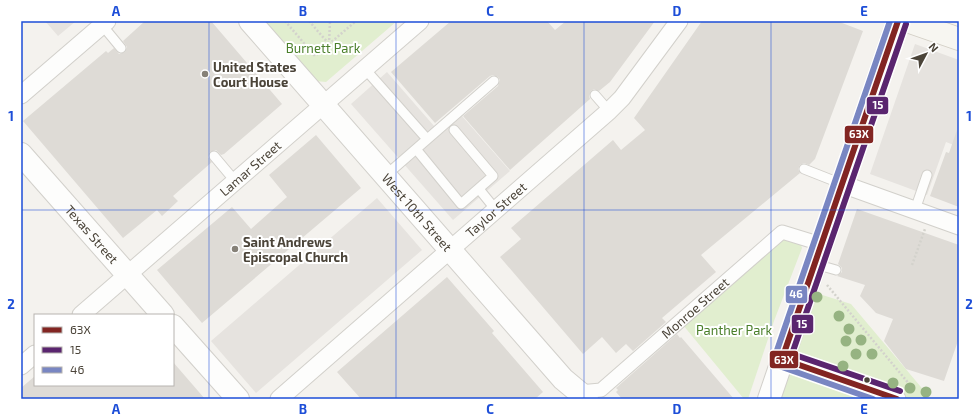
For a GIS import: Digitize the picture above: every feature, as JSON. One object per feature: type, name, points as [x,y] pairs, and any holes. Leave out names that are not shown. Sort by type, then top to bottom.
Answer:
[{"type":"main road","points":[[907,21],[959,39]]},
{"type":"street","name":"West 10th Street","points":[[250,21],[579,397]]},
{"type":"street","name":"Lamar Street","points":[[82,314],[420,21]]},
{"type":"street","name":"Taylor Street","points":[[279,399],[609,111],[622,98],[679,21]]},
{"type":"street","points":[[768,399],[898,21]]},
{"type":"street","points":[[21,95],[104,23]]},
{"type":"street","name":"Texas Street","points":[[21,154],[163,314]]},
{"type":"street","points":[[842,184],[959,226]]},
{"type":"street","name":"Monroe Street","points":[[579,397],[601,390],[782,232],[818,254]]},
{"type":"street","points":[[174,327],[238,399]]},
{"type":"street","points":[[21,366],[34,355]]},
{"type":"street","points":[[782,359],[897,399]]},
{"type":"lane","points":[[104,23],[121,48]]},
{"type":"lane","points":[[365,69],[427,139]]},
{"type":"lane","points":[[385,176],[494,81]]},
{"type":"lane","points":[[595,95],[609,111]]},
{"type":"lane","points":[[416,149],[461,204],[493,176],[454,130]]},
{"type":"lane","points":[[214,156],[235,182]]},
{"type":"lane","points":[[804,169],[842,184]]},
{"type":"lane","points":[[914,210],[927,175]]},
{"type":"lane","points":[[479,189],[496,210]]},
{"type":"lane","points":[[818,254],[836,270]]},
{"type":"path","points":[[309,21],[329,44]]},
{"type":"path","points":[[329,44],[330,21]]},
{"type":"path","points":[[286,22],[315,56],[356,21]]},
{"type":"path","points":[[912,265],[925,229]]},
{"type":"path","points":[[825,283],[910,385]]},
{"type":"green space","name":"Burnett Park","points":[[263,21],[397,21],[326,82],[315,81]]},
{"type":"green space","name":"Panther Park","points":[[784,239],[800,242],[802,248],[774,321],[748,399],[744,399],[683,325]]},
{"type":"green space","points":[[816,293],[851,304],[926,393],[925,399],[777,399]]},
{"type":"shaded area","points":[[45,21],[76,21],[58,36]]},
{"type":"shaded area","points":[[915,44],[959,60],[959,147],[946,142],[927,195],[870,174]]},
{"type":"shaded area","points":[[387,72],[441,134],[462,116],[510,171],[453,220],[351,104]]},
{"type":"shaded area","points":[[377,198],[422,250],[256,393],[211,341]]},
{"type":"building","points":[[145,21],[211,21],[282,104],[224,154],[221,155],[216,150],[210,152],[208,157],[212,162],[173,196],[178,201],[162,216],[157,210],[123,238],[23,121],[106,51],[108,53],[114,48],[119,54],[125,52],[127,47],[123,41]]},
{"type":"building","points":[[451,21],[547,21],[555,30],[566,21],[655,21],[610,82],[599,91],[594,89],[591,91],[589,96],[590,99],[510,170],[463,116],[498,86],[500,80],[498,77],[493,75],[490,76],[435,123],[391,72]]},
{"type":"building","points":[[702,21],[837,21],[863,31],[815,159],[809,165],[804,163],[800,165],[798,169],[800,173],[701,255],[716,272],[662,318],[666,322],[633,351],[626,344],[616,353],[602,337],[583,354],[500,257],[521,239],[511,228],[613,140],[621,150],[645,130],[634,118]]},
{"type":"building","points":[[957,130],[959,131],[959,207],[930,196],[946,152],[949,153]]},
{"type":"building","name":"Saint Andrews Episcopal Church","points":[[316,135],[361,188],[202,323],[157,270],[232,207],[251,229],[287,197],[269,175]]},
{"type":"building","points":[[857,209],[959,245],[959,338],[944,381],[906,369],[884,341],[893,319],[876,313],[860,296],[865,285],[837,276],[842,272],[842,268],[838,264]]},
{"type":"building","points":[[447,277],[494,331],[492,333],[543,392],[535,399],[361,399],[337,372]]},
{"type":"building","points":[[677,334],[734,399],[622,399],[616,392],[618,390],[616,388]]},
{"type":"building","points":[[174,363],[205,399],[21,399],[21,388],[34,377],[34,386],[174,386]]},
{"type":"transit line","name":"46","points":[[873,399],[779,366],[774,359],[890,21]]},
{"type":"transit line","name":"63X","points":[[897,399],[782,359],[898,21]]},
{"type":"transit line","name":"15","points":[[900,391],[792,354],[906,24]]},
{"type":"place","name":"United States Court House","points":[[205,74]]},
{"type":"place","name":"Saint Andrews Episcopal Church","points":[[235,249]]}]
